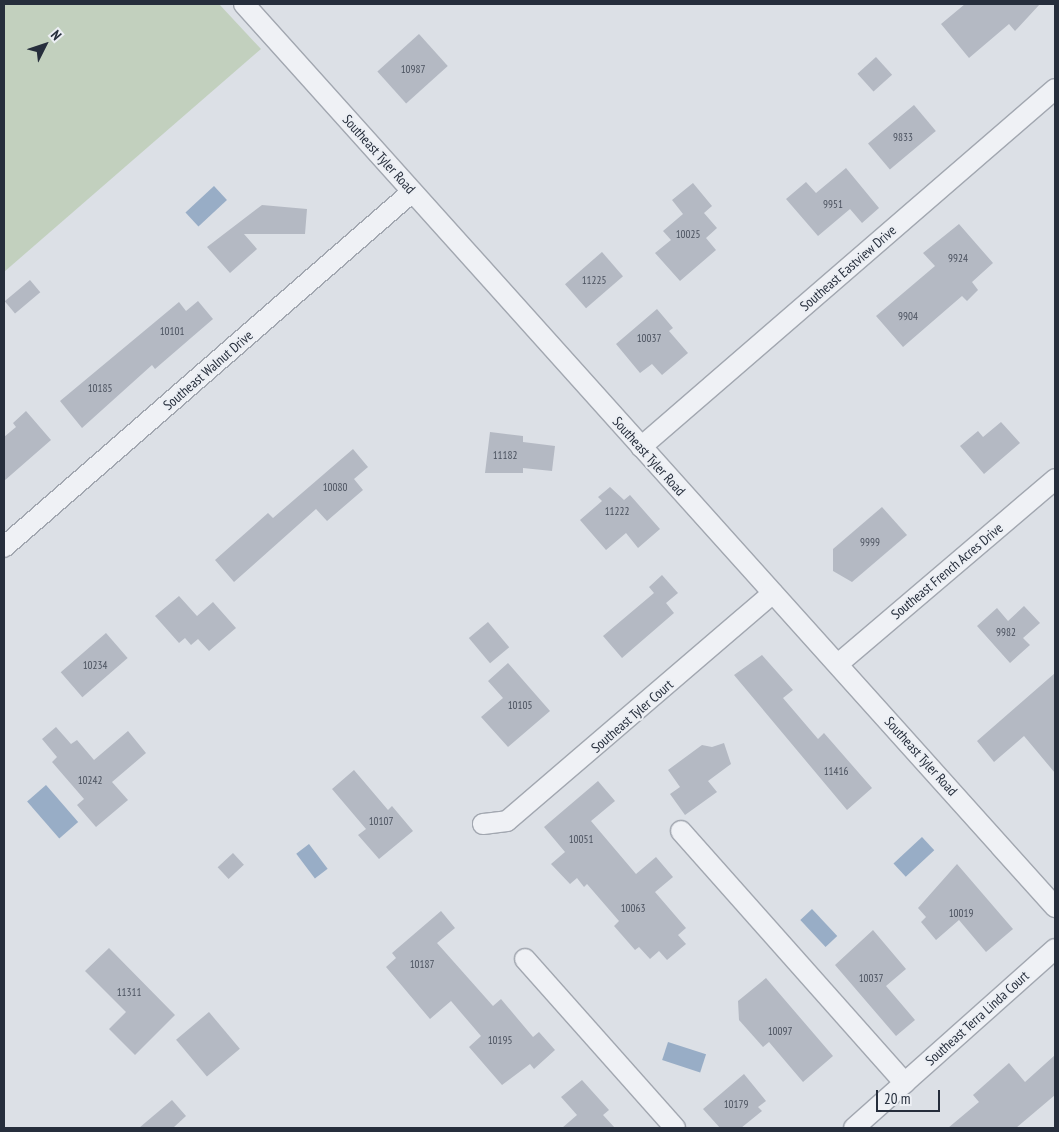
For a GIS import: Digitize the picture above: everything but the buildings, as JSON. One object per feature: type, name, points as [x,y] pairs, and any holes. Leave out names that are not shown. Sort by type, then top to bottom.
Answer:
[{"type":"street","name":"Southeast Tyler Road","points":[[244,4],[1055,907]]},
{"type":"street","name":"Southeast Eastview Drive","points":[[641,447],[1055,89]]},
{"type":"street","name":"Southeast Walnut Drive","points":[[4,548],[412,192]]},
{"type":"street","name":"Southeast French Acres Drive","points":[[838,664],[1055,479]]},
{"type":"street","name":"Southeast Tyler Court","points":[[483,824],[507,820],[773,593]]},
{"type":"street","points":[[681,831],[904,1083]]},
{"type":"street","name":"Southeast Terra Linda Court","points":[[854,1128],[1055,949]]},
{"type":"street","points":[[525,959],[675,1128]]},
{"type":"green space","points":[[4,4],[219,4],[261,49],[4,272]]},
{"type":"water","points":[[214,186],[227,200],[198,226],[185,213]]},
{"type":"water","points":[[46,785],[78,822],[59,838],[27,801]]},
{"type":"water","points":[[922,837],[934,850],[906,877],[893,864]]},
{"type":"water","points":[[309,844],[328,869],[315,878],[296,854]]},
{"type":"water","points":[[812,909],[837,936],[826,947],[800,920]]},
{"type":"water","points":[[668,1042],[706,1054],[700,1072],[662,1060]]}]
